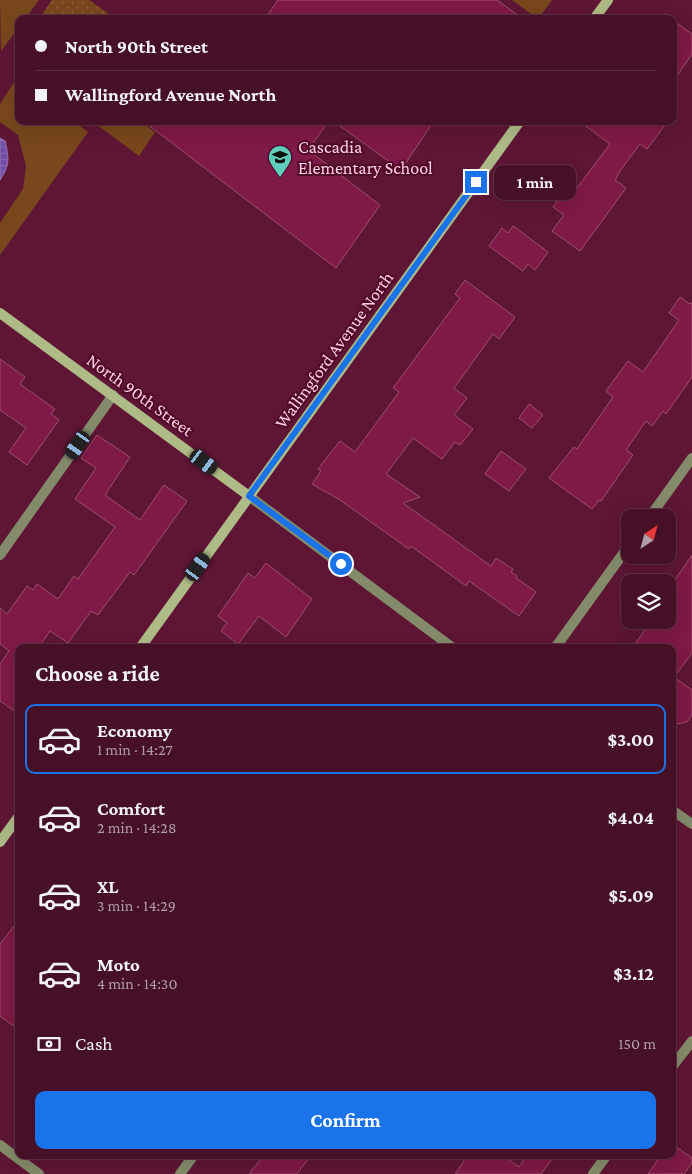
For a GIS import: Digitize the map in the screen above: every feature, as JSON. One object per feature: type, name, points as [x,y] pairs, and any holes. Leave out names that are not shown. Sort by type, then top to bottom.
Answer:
[{"type":"street","points":[[597,15],[608,0]]},
{"type":"street","name":"Wallingford Avenue North","points":[[143,644],[517,125]]},
{"type":"street","name":"North 90th Street","points":[[0,313],[448,644]]},
{"type":"street","points":[[0,555],[113,395]]},
{"type":"street","points":[[655,509],[692,458]]},
{"type":"street","points":[[558,644],[621,556]]},
{"type":"street","points":[[676,813],[692,824]]},
{"type":"street","points":[[0,842],[15,821]]},
{"type":"street","points":[[676,1062],[692,1041]]},
{"type":"street","points":[[0,1145],[15,1156]]},
{"type":"street","points":[[19,1159],[39,1174]]},
{"type":"street","points":[[180,1174],[191,1159]]},
{"type":"street","points":[[593,1174],[604,1159]]},
{"type":"shaded area","points":[[0,0],[39,0],[28,15],[15,15],[15,32],[1,51]]},
{"type":"shaded area","points":[[52,0],[89,0],[110,15],[42,15]]},
{"type":"shaded area","points":[[512,0],[552,0],[541,15],[533,15]]},
{"type":"shaded area","points":[[15,81],[15,125],[78,125],[88,132],[0,255],[0,223],[23,189],[26,166],[18,135],[0,122],[0,104]]},
{"type":"shaded area","points":[[97,125],[145,125],[155,132],[139,156]]},
{"type":"shaded area","points":[[0,138],[5,141],[8,157],[6,170],[0,180]]},
{"type":"building","points":[[278,0],[497,0],[518,15],[268,15]]},
{"type":"building","points":[[677,23],[692,34],[692,54],[677,76]]},
{"type":"building","name":"Cascadia Elementary School","points":[[148,125],[326,125],[308,150],[380,205],[336,268]]},
{"type":"building","name":"Cascadia Elementary School","points":[[339,125],[431,125],[401,170]]},
{"type":"building","points":[[584,125],[665,125],[647,149],[640,144],[620,171],[615,180],[626,188],[580,251],[552,231],[564,215],[553,207],[567,187],[574,192],[610,144]]},
{"type":"building","points":[[513,226],[548,252],[535,270],[528,264],[523,271],[489,246],[502,228],[508,233]]},
{"type":"building","points":[[465,280],[515,317],[499,339],[493,334],[454,388],[467,398],[454,415],[473,429],[460,445],[455,442],[442,459],[413,438],[386,474],[420,497],[403,503],[491,566],[496,558],[513,569],[511,572],[517,576],[516,578],[536,592],[519,616],[469,581],[466,586],[411,546],[409,549],[340,500],[312,484],[321,471],[318,469],[340,441],[355,452],[399,392],[393,388],[460,298],[455,294]]},
{"type":"building","points":[[680,297],[690,304],[692,302],[692,377],[666,414],[663,411],[652,426],[646,421],[626,450],[633,455],[601,501],[599,500],[592,509],[549,478],[574,447],[577,449],[613,397],[606,391],[628,361],[643,372],[679,320],[669,313]]},
{"type":"building","points":[[0,359],[25,377],[20,384],[55,409],[51,414],[59,420],[27,465],[9,452],[26,428],[0,410]]},
{"type":"building","points":[[529,404],[543,415],[532,428],[519,418]]},
{"type":"building","points":[[97,435],[130,457],[105,495],[140,520],[164,485],[187,501],[134,575],[130,572],[98,615],[91,611],[68,643],[50,631],[41,644],[15,644],[15,711],[0,701],[0,664],[9,651],[0,644],[0,608],[7,614],[27,586],[33,590],[37,584],[58,599],[74,576],[78,579],[115,527],[75,499],[96,468],[81,458]]},
{"type":"building","points":[[501,451],[526,469],[509,491],[485,474]]},
{"type":"building","points":[[692,555],[692,653],[676,674],[676,644],[635,644],[646,629],[676,629],[676,578]]},
{"type":"building","points":[[266,563],[312,599],[286,637],[259,616],[238,644],[221,631],[227,623],[218,616],[248,573],[255,578]]},
{"type":"building","points":[[676,678],[692,690],[692,715],[687,722],[676,724]]},
{"type":"building","points":[[15,925],[15,1027],[0,1016],[0,944]]},
{"type":"building","points":[[676,1147],[692,1158],[692,1163],[684,1174],[648,1174],[658,1159],[676,1159]]},
{"type":"building","points":[[261,1159],[308,1159],[297,1174],[249,1174]]},
{"type":"building","points":[[465,1159],[508,1159],[519,1167],[524,1159],[552,1159],[541,1174],[455,1174]]},
{"type":"place","name":"Cascadia Elementary School","points":[[280,178]]},
{"type":"route","points":[[341,564],[249,496],[476,182]]}]
